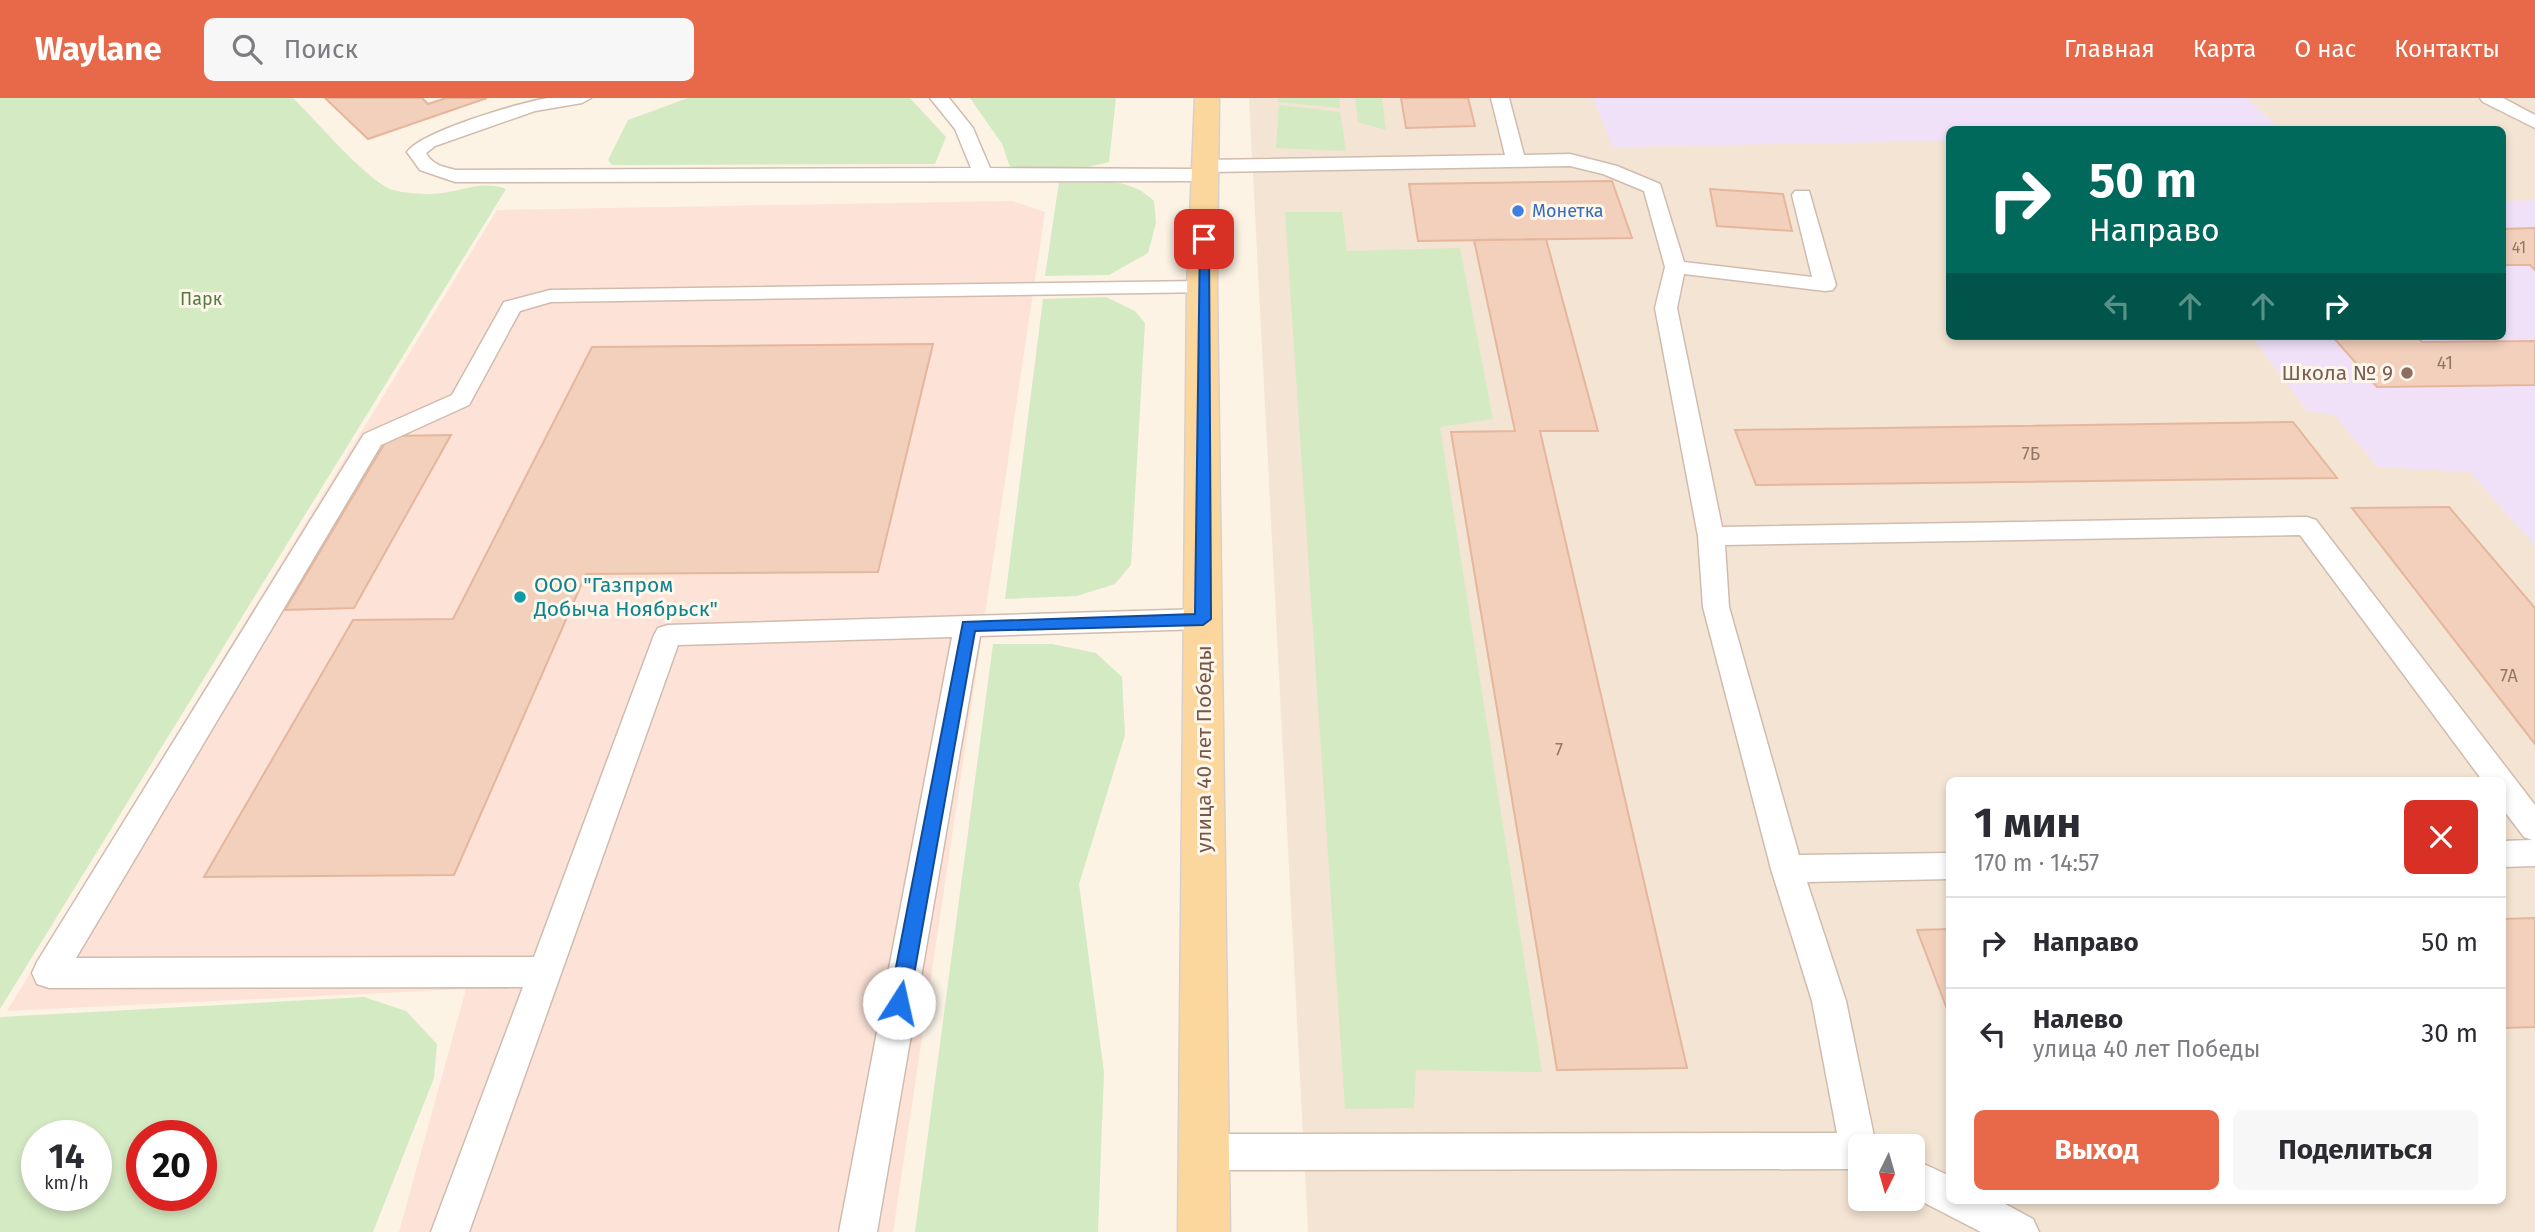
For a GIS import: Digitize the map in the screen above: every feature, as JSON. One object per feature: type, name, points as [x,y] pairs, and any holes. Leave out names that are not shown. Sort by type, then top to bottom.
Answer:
[{"type":"main road","name":"улица 40 лет Победы","points":[[1204,1232],[1206,1152],[1202,287],[1207,98]]},
{"type":"lane","points":[[582,98],[532,106],[428,142],[416,152],[420,162],[431,169],[455,176],[983,174],[1570,160],[1610,170],[1653,188],[1675,267],[1666,308],[1711,536],[1716,607],[1787,869],[1829,1001],[1857,1134]]},
{"type":"lane","points":[[939,98],[964,128],[983,174]]},
{"type":"lane","points":[[1500,98],[1516,161]]},
{"type":"lane","points":[[2489,98],[2535,122]]},
{"type":"lane","points":[[1675,267],[1825,285],[1802,195]]},
{"type":"lane","points":[[545,972],[49,973],[372,440],[461,400],[512,307],[550,296],[1202,287]]},
{"type":"lane","points":[[1711,536],[2307,526],[2497,777]]},
{"type":"lane","points":[[450,1232],[668,635],[1203,619]]},
{"type":"lane","points":[[858,1232],[968,626]]},
{"type":"lane","points":[[2506,790],[2535,828]]},
{"type":"lane","points":[[2506,854],[2535,853]]},
{"type":"lane","points":[[1787,869],[1946,866]]},
{"type":"lane","points":[[1206,1152],[1848,1150]]},
{"type":"lane","points":[[1925,1183],[1946,1194]]},
{"type":"lane","points":[[1966,1204],[2020,1232]]},
{"type":"shaded area","points":[[1249,98],[2535,98],[2535,1232],[1308,1232]]},
{"type":"shaded area","points":[[1593,98],[2247,98],[2277,126],[1946,126],[1946,141],[1613,147]]},
{"type":"shaded area","name":"Школа № 9","points":[[2535,200],[2535,546],[2470,472],[2378,467],[2334,415],[2307,411],[2254,340],[2506,340],[2506,201]]},
{"type":"shaded area","points":[[1012,201],[1045,212],[893,1232],[399,1232],[466,989],[7,1011],[497,210]]},
{"type":"green space","name":"Парк","points":[[0,98],[293,98],[356,163],[393,190],[431,194],[478,186],[506,189],[0,1009]]},
{"type":"green space","points":[[688,98],[910,98],[946,137],[935,164],[612,165],[608,160],[628,120]]},
{"type":"green space","points":[[970,98],[1116,98],[1109,162],[1079,169],[1011,170],[1002,144]]},
{"type":"green space","points":[[1277,98],[1339,98],[1340,108],[1278,102]]},
{"type":"green space","points":[[1355,98],[1382,98],[1386,130],[1358,122]]},
{"type":"green space","points":[[1279,105],[1340,112],[1346,151],[1276,148]]},
{"type":"green space","points":[[1059,182],[1110,182],[1133,187],[1144,193],[1154,201],[1156,223],[1148,253],[1109,275],[1045,276]]},
{"type":"green space","points":[[1285,212],[1342,212],[1347,251],[1460,248],[1493,419],[1440,427],[1542,1072],[1416,1070],[1414,1108],[1345,1109]]},
{"type":"green space","points":[[1106,297],[1135,311],[1145,323],[1131,565],[1115,584],[1077,596],[1005,599],[1043,299]]},
{"type":"green space","points":[[993,644],[1052,644],[1096,653],[1122,677],[1125,735],[1079,884],[1104,1072],[1098,1232],[915,1232]]},
{"type":"green space","points":[[364,997],[406,1011],[437,1044],[434,1078],[373,1232],[0,1232],[0,1017]]},
{"type":"building","points":[[325,98],[422,98],[428,104],[446,98],[487,98],[368,139]]},
{"type":"building","points":[[1401,98],[1468,98],[1475,126],[1406,128]]},
{"type":"building","name":"Монетка","points":[[1612,181],[1632,238],[1418,241],[1409,184]]},
{"type":"building","points":[[1710,189],[1783,194],[1792,231],[1717,226]]},
{"type":"building","points":[[2535,228],[2535,270],[2530,265],[2506,265],[2506,229]]},
{"type":"building","points":[[1546,239],[1598,431],[1540,431],[1687,1068],[1557,1070],[1451,432],[1515,431],[1474,240]]},
{"type":"building","points":[[2336,340],[2535,341],[2535,385],[2377,387]]},
{"type":"building","name":"ООО \"Газпром Добыча Ноябрьск\"","points":[[933,344],[878,572],[586,574],[454,875],[204,877],[353,620],[453,619],[592,347]]},
{"type":"building","points":[[2293,422],[2337,478],[1756,485],[1735,430]]},
{"type":"building","points":[[451,435],[354,608],[285,610],[389,436]]},
{"type":"building","points":[[2449,507],[2535,608],[2535,744],[2352,508]]},
{"type":"building","points":[[2535,918],[2535,1027],[2506,1028],[2506,919]]},
{"type":"building","points":[[1946,929],[1946,1006],[1917,930]]},
{"type":"place","name":"Монетка","points":[[1518,211]]},
{"type":"place","name":"Школа № 9","points":[[2407,373]]},
{"type":"place","name":"ООО \"Газпром Добыча Ноябрьск\"","points":[[520,597]]},
{"type":"route","points":[[899,1003],[968,626],[1203,619],[1204,239]]}]
